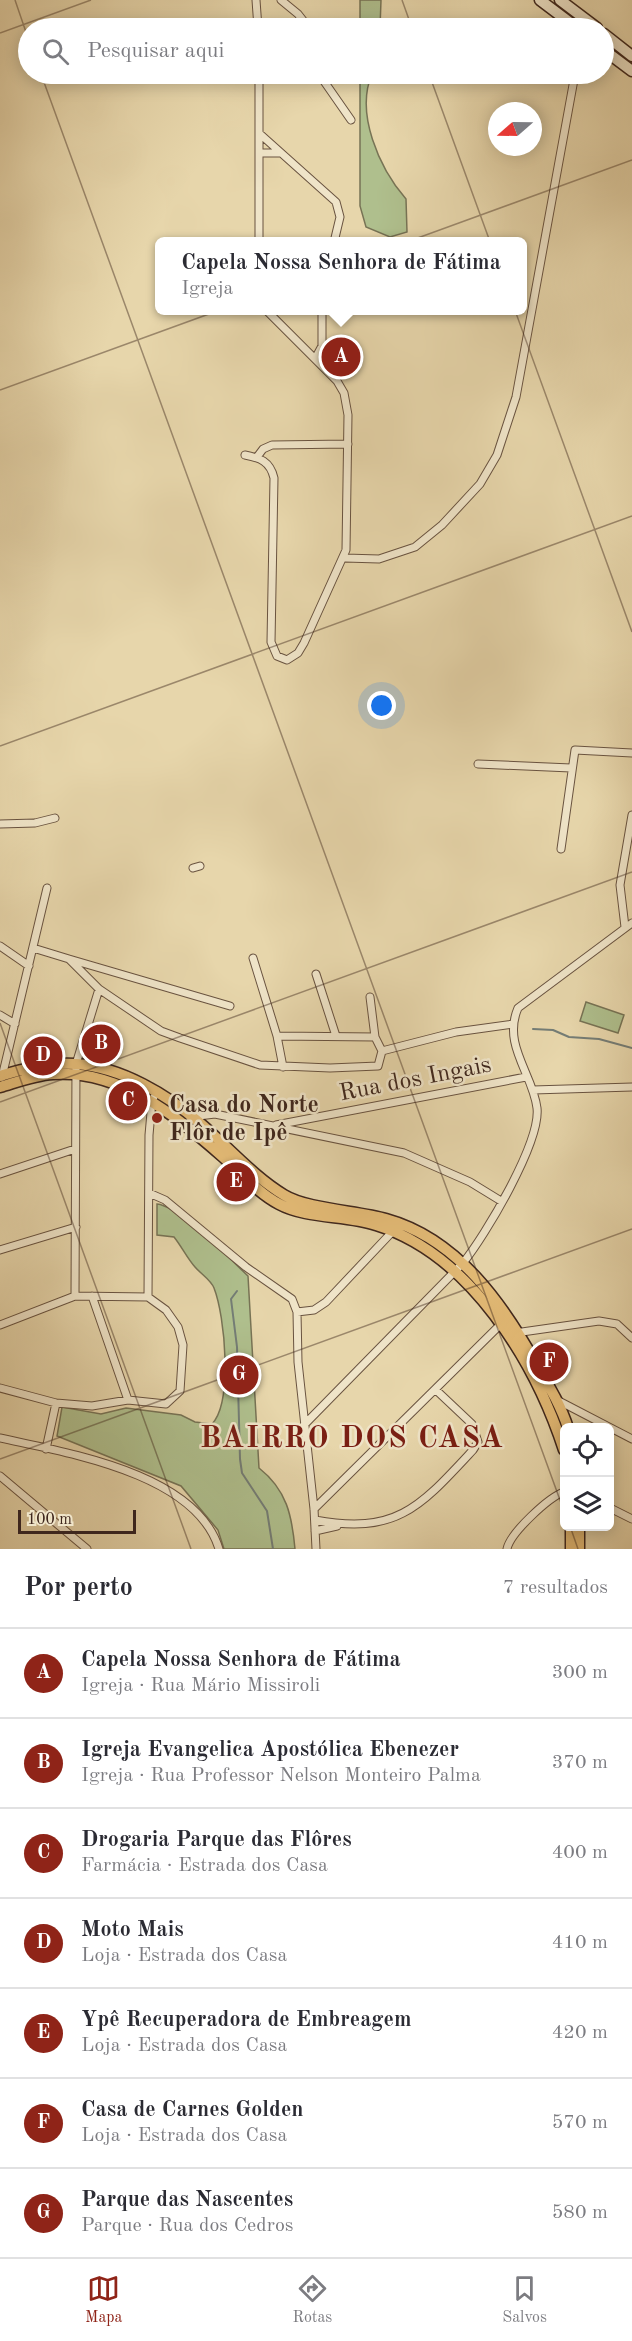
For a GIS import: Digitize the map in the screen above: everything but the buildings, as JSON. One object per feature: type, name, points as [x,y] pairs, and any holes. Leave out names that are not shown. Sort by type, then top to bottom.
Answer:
[{"type":"main road","points":[[540,0],[564,18]]},
{"type":"main road","points":[[560,0],[579,18]]},
{"type":"main road","points":[[614,42],[632,56]]},
{"type":"main road","points":[[614,58],[632,71]]},
{"type":"main road","points":[[1,1081],[76,1069],[122,1087],[154,1096],[187,1119],[272,1199],[396,1227],[459,1267],[505,1322],[518,1331],[556,1400],[566,1423]]},
{"type":"main road","points":[[505,1322],[507,1335],[543,1401],[560,1441]]},
{"type":"main road","points":[[571,1531],[571,1549]]},
{"type":"main road","points":[[579,1531],[579,1549]]},
{"type":"street","points":[[281,0],[301,18]]},
{"type":"street","points":[[258,1],[258,18]]},
{"type":"street","points":[[259,84],[259,237]]},
{"type":"street","points":[[327,84],[351,120]]},
{"type":"street","points":[[345,558],[379,559],[415,547],[438,529],[468,498],[480,484],[497,455],[516,398],[573,84]]},
{"type":"street","points":[[260,134],[336,202],[340,217],[335,237]]},
{"type":"street","points":[[260,153],[280,153]]},
{"type":"street","points":[[245,455],[258,457],[270,466],[274,478],[271,638],[274,651],[280,658],[291,659],[302,648],[345,558],[348,532],[348,415],[344,393],[337,381],[271,315]]},
{"type":"street","points":[[315,359],[322,346],[322,315]]},
{"type":"street","points":[[258,457],[263,449],[272,445],[348,444]]},
{"type":"street","points":[[561,849],[574,752],[578,749],[632,753]]},
{"type":"street","points":[[478,764],[571,768]]},
{"type":"street","points":[[304,1425],[459,1267],[480,1242],[536,1127],[537,1112],[532,1090],[517,1054],[513,1024],[518,1008],[629,925],[620,885],[632,815]]},
{"type":"street","points":[[0,824],[35,823],[55,818]]},
{"type":"street","points":[[1,1081],[47,888]]},
{"type":"street","points":[[0,946],[29,966]]},
{"type":"street","points":[[33,948],[230,1006]]},
{"type":"street","points":[[253,958],[277,1036],[283,1067]]},
{"type":"street","points":[[69,959],[99,989],[166,1034],[250,1062],[283,1067],[379,1065],[382,1051],[375,1037],[370,997]]},
{"type":"street","points":[[316,974],[336,1036]]},
{"type":"street","points":[[75,1296],[76,1069],[99,989]]},
{"type":"street","points":[[0,1015],[15,1024]]},
{"type":"street","points":[[382,1051],[456,1032],[513,1024]]},
{"type":"street","points":[[277,1036],[375,1037]]},
{"type":"street","name":"Rua dos Ingais","points":[[273,1125],[525,1077]]},
{"type":"street","points":[[532,1090],[632,1087]]},
{"type":"street","points":[[148,1297],[149,1193],[154,1096]]},
{"type":"street","points":[[187,1119],[214,1114],[404,1153],[470,1182],[501,1201]]},
{"type":"street","name":"Rua dos Ingais","points":[[312,1118],[312,1134]]},
{"type":"street","points":[[0,1174],[75,1149]]},
{"type":"street","points":[[149,1193],[165,1200],[246,1267],[290,1296],[297,1312],[296,1340],[314,1509],[316,1549]]},
{"type":"street","points":[[0,1250],[76,1227]]},
{"type":"street","points":[[297,1312],[314,1310],[326,1302],[396,1227]]},
{"type":"street","points":[[0,1325],[75,1296],[148,1297],[166,1311],[180,1336],[183,1361],[180,1391],[166,1404],[129,1400],[92,1406],[56,1403],[0,1388]]},
{"type":"street","points":[[92,1296],[129,1400]]},
{"type":"street","points":[[507,1335],[518,1331],[599,1321],[617,1324],[632,1338]]},
{"type":"street","points":[[314,1509],[505,1322]]},
{"type":"street","points":[[315,1531],[339,1525],[378,1524],[411,1510],[473,1450],[477,1442],[477,1433],[472,1424],[436,1390]]},
{"type":"street","points":[[543,1401],[556,1400],[632,1439]]},
{"type":"street","points":[[46,1449],[56,1403]]},
{"type":"street","points":[[0,1438],[147,1479],[170,1491],[191,1507],[208,1525],[219,1549]]},
{"type":"street","points":[[0,1476],[87,1549]]},
{"type":"street","points":[[507,1549],[513,1536],[522,1526],[560,1494]]},
{"type":"street","points":[[614,1510],[632,1519]]},
{"type":"street","points":[[315,1520],[339,1525]]},
{"type":"green space","points":[[360,0],[381,0],[380,18],[360,18]]},
{"type":"green space","points":[[360,84],[369,84],[366,106],[372,139],[387,172],[406,199],[407,232],[390,237],[366,227],[360,206]]},
{"type":"green space","points":[[586,1002],[624,1015],[618,1033],[580,1021]]},
{"type":"green space","points":[[157,1204],[191,1223],[248,1276],[259,1468],[276,1485],[286,1504],[295,1549],[224,1549],[218,1530],[181,1486],[57,1436],[62,1407],[101,1414],[126,1408],[181,1415],[195,1422],[212,1424],[219,1413],[225,1379],[225,1358],[218,1301],[213,1285],[192,1264],[174,1237],[157,1235]]},
{"type":"waterway","points":[[533,1029],[553,1030],[569,1037],[599,1039],[632,1048]]},
{"type":"waterway","points":[[237,1291],[231,1299],[237,1347],[240,1459],[242,1473],[267,1511],[273,1549]]},
{"type":"place","name":"Capela Nossa Senhora de Fátima","points":[[341,357]]},
{"type":"place","name":"Igreja Evangelica Apostólica Ebenezer","points":[[101,1044]]},
{"type":"place","name":"Moto Mais","points":[[43,1056]]},
{"type":"place","name":"Drogaria Parque das Flôres","points":[[128,1101]]},
{"type":"place","name":"Casa do Norte Flôr de Ipê","points":[[157,1118]]},
{"type":"place","name":"Ypê Recuperadora de Embreagem","points":[[236,1182]]},
{"type":"place","name":"Casa de Carnes Golden","points":[[549,1362]]},
{"type":"place","name":"Parque das Nascentes","points":[[239,1375]]},
{"type":"district","name":"BAIRRO DOS CASA","points":[[352,1437]]}]
